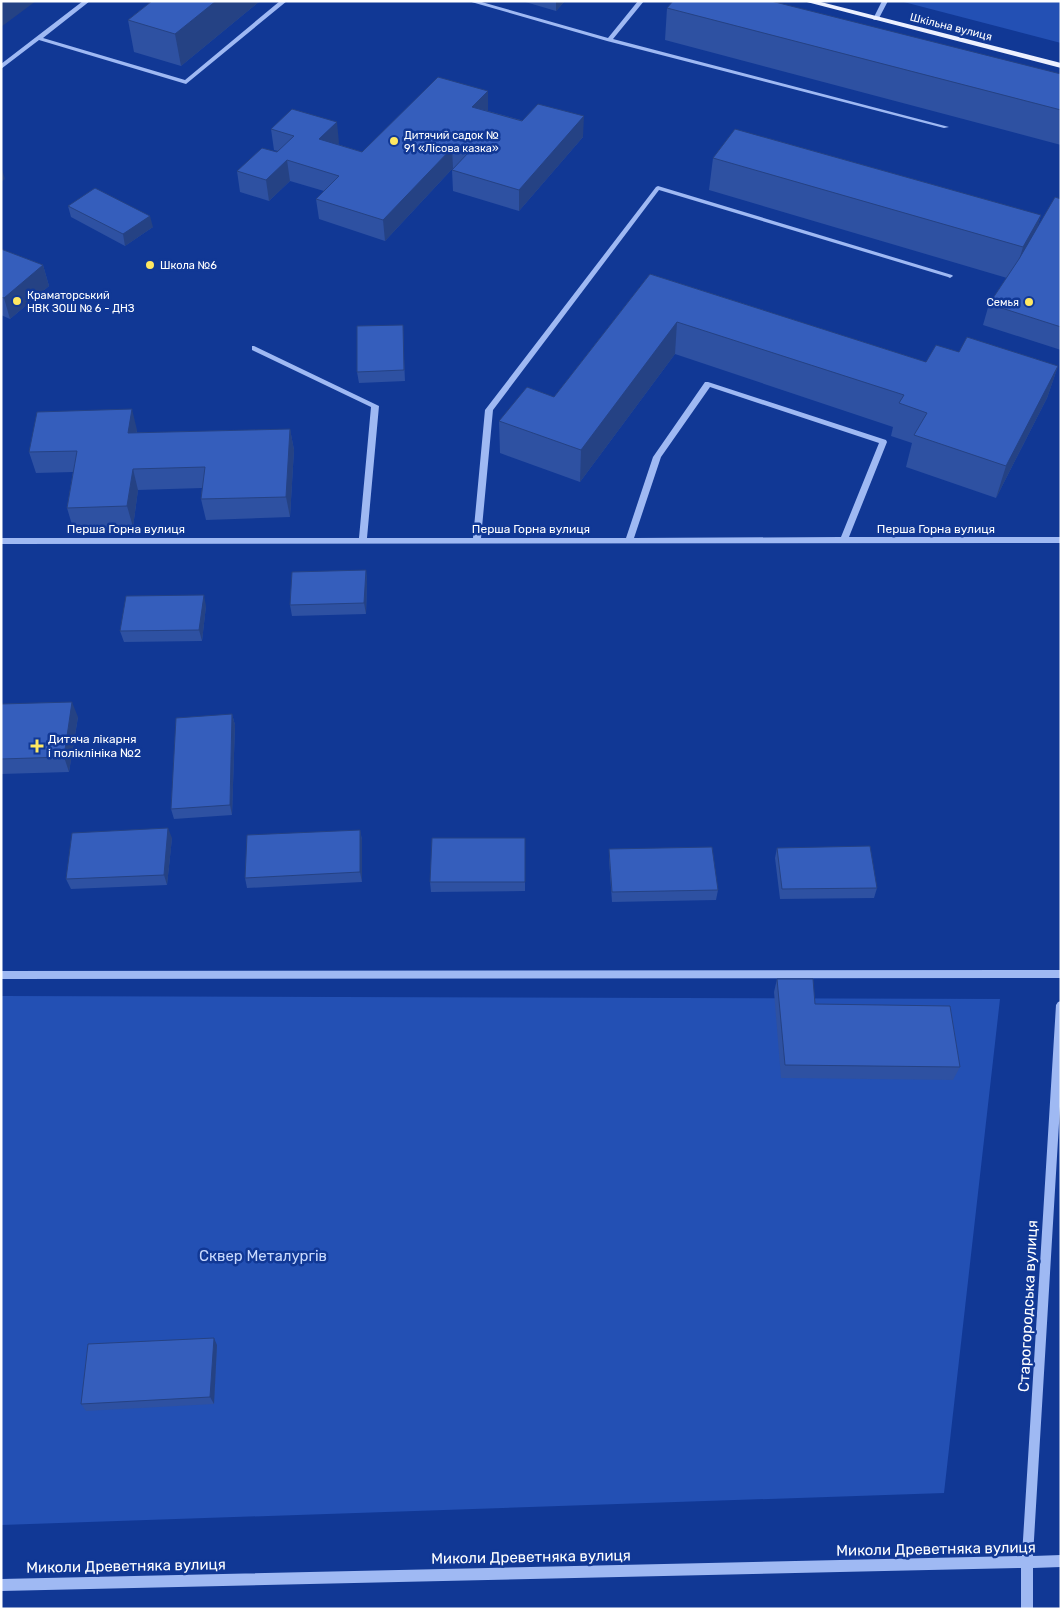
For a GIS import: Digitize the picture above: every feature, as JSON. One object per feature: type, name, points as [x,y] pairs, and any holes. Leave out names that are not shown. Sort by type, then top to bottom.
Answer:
[{"type":"main road","name":"Шкільна вулиця","points":[[807,1],[1061,66]]},
{"type":"street","points":[[1,67],[87,1]]},
{"type":"street","points":[[38,38],[186,82],[284,1]]},
{"type":"street","points":[[471,1],[609,40],[946,127]]},
{"type":"street","points":[[609,40],[641,1]]},
{"type":"street","points":[[876,19],[885,1]]},
{"type":"street","points":[[477,540],[489,410],[658,188],[950,276]]},
{"type":"street","points":[[254,348],[375,406],[363,540]]},
{"type":"street","points":[[629,540],[657,458],[708,384],[883,442],[844,540]]},
{"type":"street","name":"Перша Горна вулиця","points":[[1,540],[1061,540]]},
{"type":"street","points":[[1,975],[1061,974]]},
{"type":"street","name":"Старогородська вулиця","points":[[1027,1609],[1027,1563],[1061,1004]]},
{"type":"street","name":"Миколи Древетняка вулиця","points":[[1,1585],[1061,1561]]},
{"type":"green space","points":[[900,1],[1061,1],[1061,43]]},
{"type":"green space","name":"Сквер Металургів","points":[[1,996],[1000,999],[944,1493],[1,1525]]},
{"type":"building","points":[[152,1],[216,1],[175,34],[128,20]]},
{"type":"building","points":[[673,1],[771,1],[1061,74],[1061,110],[667,8]]},
{"type":"building","name":"Дитячий садок № 91 «Лісова казка»","points":[[438,77],[488,91],[472,107],[522,121],[538,104],[584,116],[519,190],[452,170],[468,153],[452,148],[383,220],[316,199],[339,176],[287,160],[266,180],[237,171],[262,148],[277,152],[294,136],[271,129],[292,109],[337,122],[319,139],[362,152]]},
{"type":"building","points":[[735,129],[1041,215],[1023,247],[713,158]]},
{"type":"building","points":[[95,188],[150,216],[123,234],[68,206]]},
{"type":"building","name":"Семья","points":[[1055,197],[1061,199],[1061,327],[989,304],[1019,259]]},
{"type":"building","points":[[1,249],[43,265],[4,298],[1,297]]},
{"type":"building","points":[[650,274],[926,362],[936,345],[959,352],[967,337],[1058,366],[1006,466],[914,435],[927,413],[899,403],[904,395],[677,322],[581,450],[499,421],[527,387],[554,397]]},
{"type":"building","points":[[403,325],[404,370],[357,372],[357,326]]},
{"type":"building","points":[[132,409],[128,433],[290,429],[286,497],[201,499],[205,467],[133,469],[127,506],[67,508],[77,451],[29,452],[37,412]]},
{"type":"building","points":[[366,570],[364,603],[290,605],[292,572]]},
{"type":"building","points":[[204,595],[199,630],[120,631],[126,596]]},
{"type":"building","name":"Дитяча лікарня і поліклініка №2","points":[[72,702],[64,757],[1,759],[1,704]]},
{"type":"building","points":[[232,714],[230,805],[171,809],[176,718]]},
{"type":"building","points":[[168,828],[164,875],[66,879],[72,833]]},
{"type":"building","points":[[360,830],[360,872],[245,878],[247,835]]},
{"type":"building","points":[[432,838],[525,838],[525,882],[430,882]]},
{"type":"building","points":[[870,846],[877,888],[782,889],[777,848]]},
{"type":"building","points":[[712,847],[718,890],[612,892],[609,849]]},
{"type":"building","points":[[777,979],[813,979],[815,1004],[950,1006],[960,1067],[785,1065]]},
{"type":"building","points":[[214,1338],[210,1397],[81,1404],[88,1344]]},
{"type":"place","name":"Дитячий садок № 91 «Лісова казка»","points":[[394,141]]},
{"type":"place","name":"Школа №6","points":[[150,265]]},
{"type":"place","name":"Краматорський НВК ЗОШ № 6 - ДНЗ","points":[[17,301]]},
{"type":"place","name":"Семья","points":[[1029,302]]},
{"type":"place","name":"Дитяча лікарня і поліклініка №2","points":[[37,746]]}]
